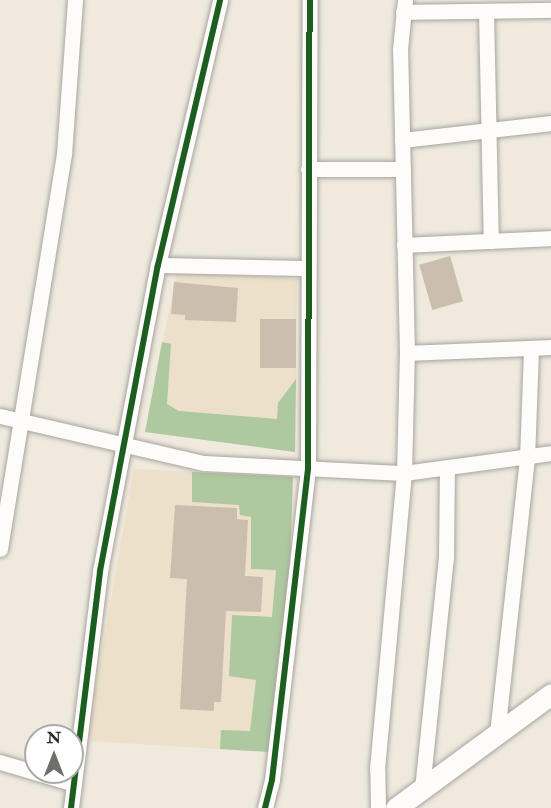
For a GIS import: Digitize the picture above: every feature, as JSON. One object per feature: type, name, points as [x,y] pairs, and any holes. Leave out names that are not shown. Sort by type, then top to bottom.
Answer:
[{"type":"street","points":[[0,549],[64,154],[75,0]]},
{"type":"street","points":[[79,724],[99,571],[158,265],[220,0]]},
{"type":"street","points":[[265,808],[276,746],[308,468],[307,268],[310,0]]},
{"type":"street","points":[[378,808],[377,769],[404,473],[407,353],[400,49],[404,6],[486,11],[551,10]]},
{"type":"street","points":[[486,11],[491,241]]},
{"type":"street","points":[[402,140],[551,123]]},
{"type":"street","points":[[308,169],[403,170]]},
{"type":"street","points":[[404,245],[551,238]]},
{"type":"street","points":[[158,265],[307,268]]},
{"type":"street","points":[[407,353],[531,350],[551,347]]},
{"type":"street","points":[[497,734],[527,459],[531,350]]},
{"type":"street","points":[[0,416],[22,419],[204,463],[404,473],[527,459],[551,453]]},
{"type":"street","points":[[422,789],[446,558],[447,468]]},
{"type":"street","points":[[396,808],[551,694]]},
{"type":"street","points":[[0,762],[24,769]]},
{"type":"street","points":[[71,784],[71,808]]},
{"type":"shaded area","points":[[177,272],[297,279],[295,452],[145,432]]},
{"type":"shaded area","points":[[134,469],[293,477],[269,752],[91,741],[88,730]]},
{"type":"green space","points":[[162,342],[171,344],[167,404],[179,411],[277,419],[278,403],[296,379],[295,452],[145,432]]},
{"type":"green space","points":[[192,472],[293,477],[290,569],[269,752],[220,749],[221,730],[250,731],[256,680],[229,676],[232,615],[272,617],[276,570],[251,569],[251,517],[240,515],[239,505],[192,502]]},
{"type":"building","points":[[450,256],[463,301],[432,310],[419,265]]},
{"type":"building","points":[[174,282],[238,288],[236,322],[185,320],[185,315],[171,314]]},
{"type":"building","points":[[260,319],[296,319],[296,368],[260,368]]},
{"type":"building","points":[[175,505],[237,508],[237,519],[248,520],[245,576],[263,577],[261,612],[226,611],[221,702],[214,702],[214,711],[180,709],[187,579],[170,578]]},
{"type":"cycle path","points":[[71,808],[100,571],[158,265],[220,0]]},
{"type":"cycle path","points":[[265,808],[272,780],[308,468],[310,0]]}]
